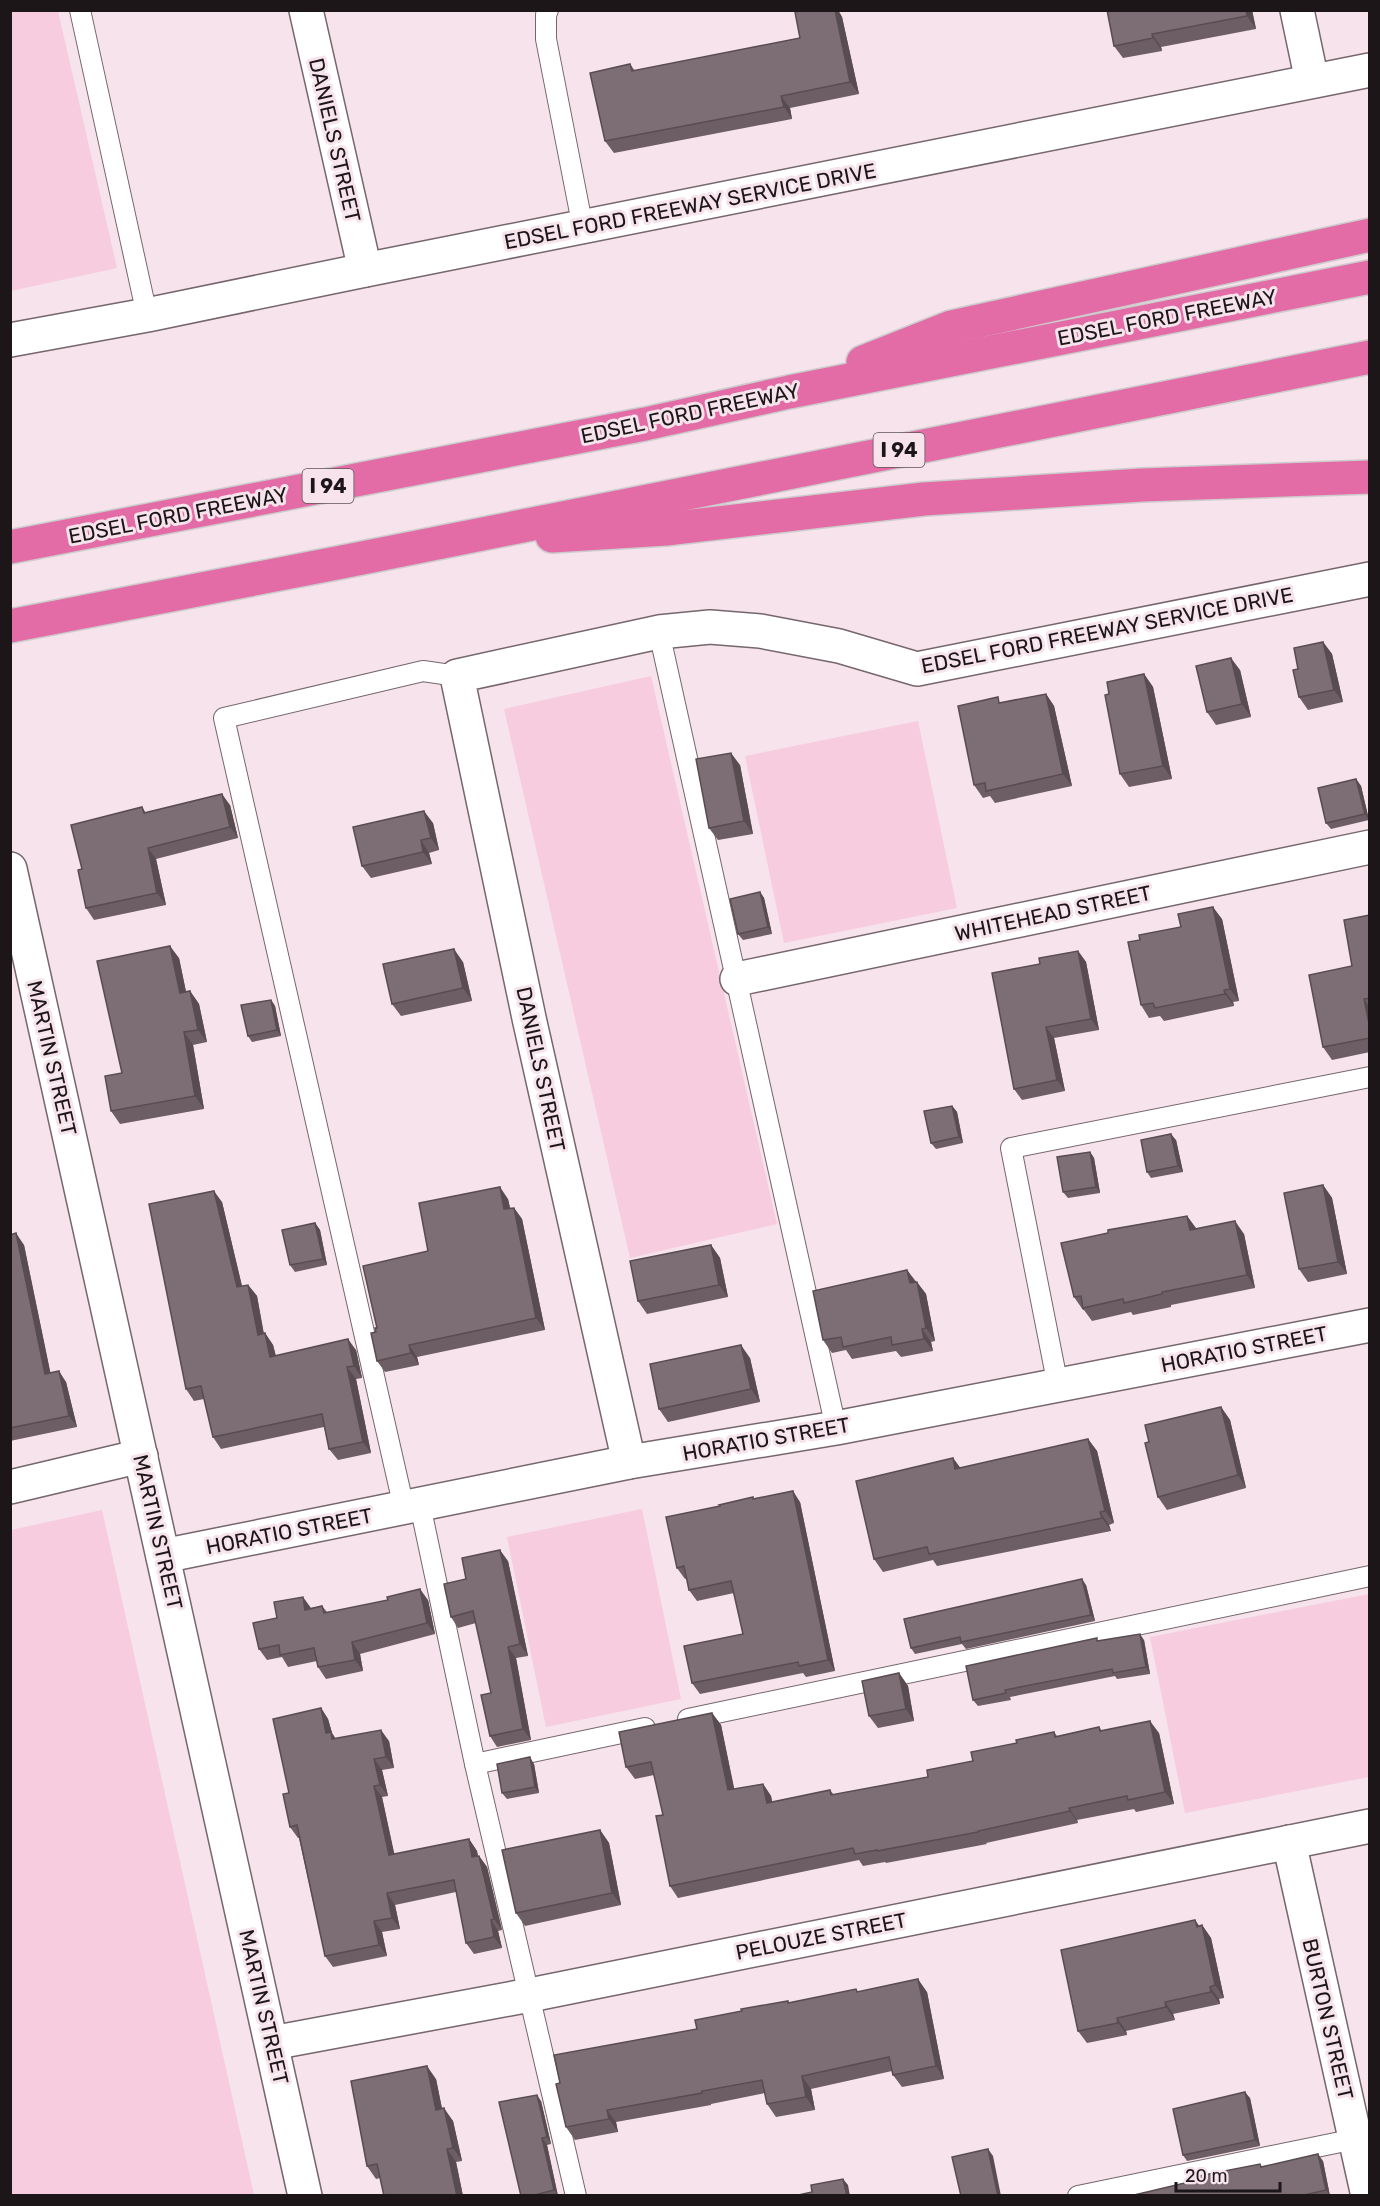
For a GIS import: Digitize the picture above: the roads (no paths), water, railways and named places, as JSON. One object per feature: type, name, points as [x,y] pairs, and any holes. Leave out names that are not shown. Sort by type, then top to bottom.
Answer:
[{"type":"highway","points":[[789,392],[951,327],[1370,236]]},
{"type":"highway","name":"EDSEL FORD FREEWAY","points":[[10,547],[633,426],[789,392],[1370,277]]},
{"type":"highway","name":"I 94","points":[[10,626],[1370,357]]},
{"type":"highway","points":[[428,543],[666,529],[924,499],[1142,484],[1370,477]]},
{"type":"street","name":"DANIELS STREET","points":[[306,10],[365,270]]},
{"type":"street","points":[[1297,10],[1312,81]]},
{"type":"street","name":"EDSEL FORD FREEWAY SERVICE DRIVE","points":[[10,340],[147,315],[1370,70]]},
{"type":"street","name":"EDSEL FORD FREEWAY SERVICE DRIVE","points":[[457,675],[659,632],[710,627],[760,631],[839,646],[918,669],[1370,579]]},
{"type":"street","name":"DANIELS STREET","points":[[457,675],[529,1018],[629,1462]]},
{"type":"street","name":"WHITEHEAD STREET","points":[[737,979],[1370,848]]},
{"type":"street","name":"MARTIN STREET","points":[[10,869],[20,955],[141,1456],[305,2196]]},
{"type":"street","name":"HORATIO STREET","points":[[163,1556],[629,1462],[836,1428],[1370,1325]]},
{"type":"street","points":[[10,1487],[141,1456]]},
{"type":"street","name":"PELOUZE STREET","points":[[272,2043],[530,1995],[1370,1826]]},
{"type":"street","name":"BURTON STREET","points":[[1289,1842],[1368,2196]]},
{"type":"lane","points":[[80,10],[147,315]]},
{"type":"lane","points":[[548,10],[546,39],[583,228]]},
{"type":"lane","points":[[659,632],[836,1428]]},
{"type":"lane","points":[[457,675],[423,672],[224,718],[475,1764],[576,2196]]},
{"type":"lane","points":[[1058,1386],[1011,1148],[1370,1077]]},
{"type":"lane","points":[[475,1764],[1370,1576]]},
{"type":"lane","points":[[1078,2196],[1355,2139]]}]
